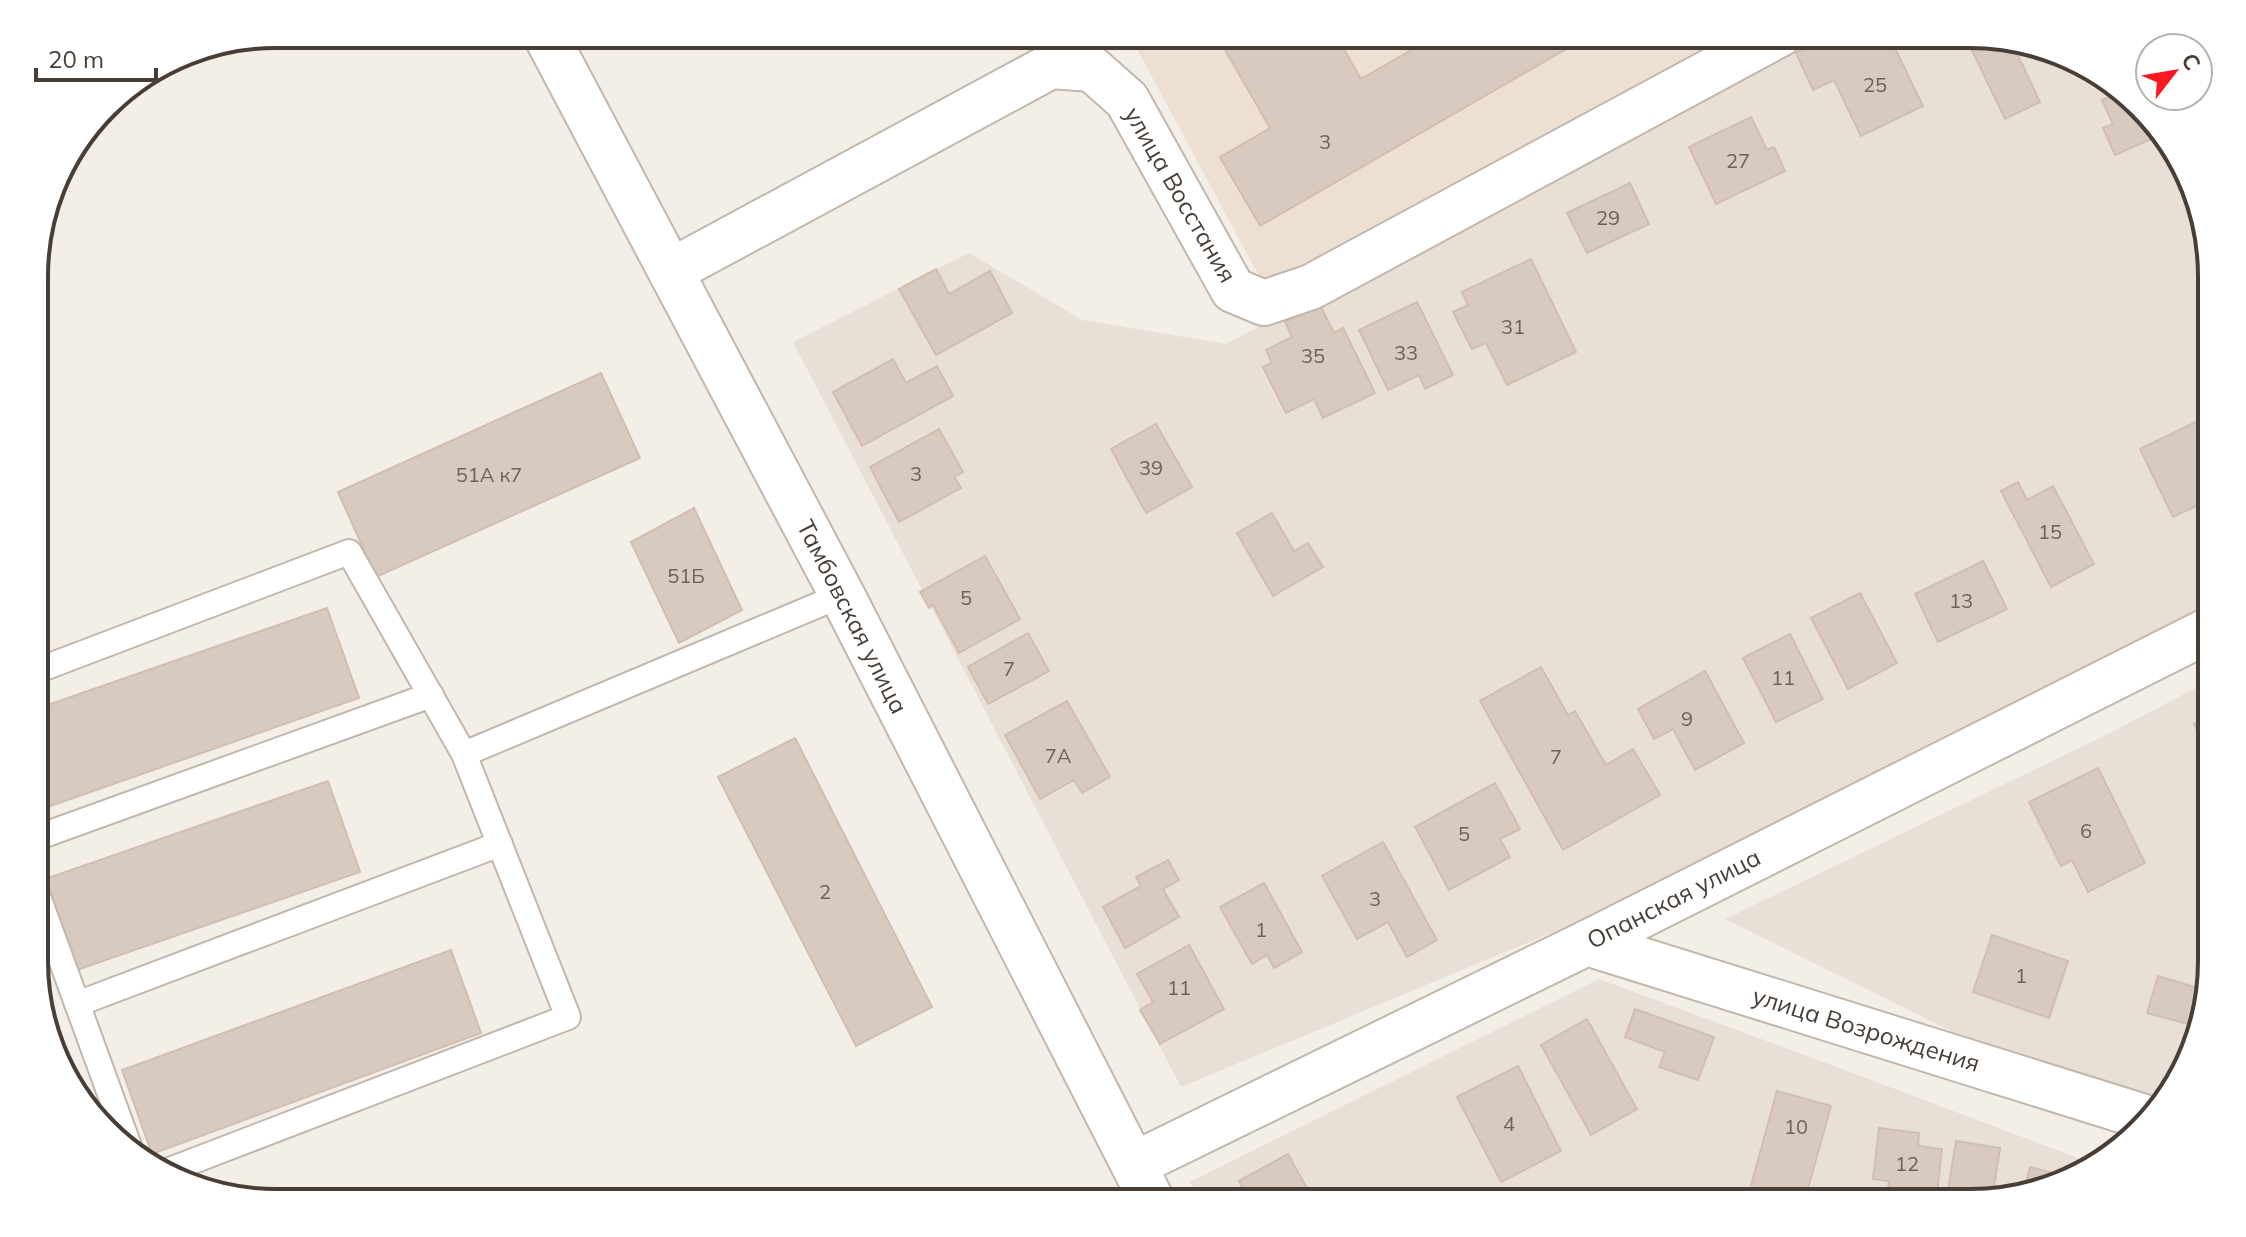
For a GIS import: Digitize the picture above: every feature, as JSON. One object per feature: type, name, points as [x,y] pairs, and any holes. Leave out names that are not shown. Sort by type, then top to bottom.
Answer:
[{"type":"street","name":"Тамбовская улица","points":[[552,48],[842,595],[1147,1189]]},
{"type":"street","name":"улица Восстания","points":[[671,271],[1051,66],[1092,69],[1127,100],[1233,290],[1264,303],[1311,287],[1754,48]]},
{"type":"street","name":"Опанская улица","points":[[1135,1164],[1587,943],[2198,636]]},
{"type":"street","name":"улица Возрождения","points":[[1587,943],[2137,1115]]},
{"type":"lane","points":[[48,666],[349,552],[464,754],[568,1017],[179,1167]]},
{"type":"lane","points":[[464,754],[842,595]]},
{"type":"lane","points":[[48,834],[431,695]]},
{"type":"lane","points":[[77,1004],[500,844]]},
{"type":"lane","points":[[48,924],[123,1129]]},
{"type":"shaded area","points":[[1137,48],[1703,48],[1264,285]]},
{"type":"shaded area","points":[[1782,48],[1970,48],[2029,56],[2057,65],[2084,79],[2109,95],[2131,115],[2151,137],[2167,162],[2186,203],[2198,261],[2198,612],[1666,885],[1181,1087],[793,342],[969,253],[1082,320],[1226,344]]},
{"type":"shaded area","points":[[2198,687],[2198,976],[2194,1005],[2181,1048],[2153,1096],[1987,1049],[1725,919],[2104,736]]},
{"type":"shaded area","points":[[1599,979],[2081,1159],[2043,1177],[1985,1189],[1194,1189],[1190,1182]]},
{"type":"building","points":[[1224,48],[1343,48],[1361,79],[1415,48],[1568,48],[1260,226],[1220,157],[1270,128]]},
{"type":"building","points":[[1806,48],[1895,48],[1923,106],[1861,136],[1834,80],[1813,90],[1796,53]]},
{"type":"building","points":[[1971,48],[2017,54],[2040,102],[2005,119]]},
{"type":"building","points":[[2111,96],[2152,139],[2115,155],[2103,128],[2113,124],[2102,100]]},
{"type":"building","points":[[1751,117],[1767,150],[1774,147],[1785,171],[1716,204],[1689,147]]},
{"type":"building","points":[[1630,183],[1649,224],[1587,253],[1567,213]]},
{"type":"building","points":[[1531,259],[1576,352],[1507,385],[1486,343],[1472,349],[1453,312],[1468,305],[1462,292]]},
{"type":"building","points":[[936,269],[949,294],[990,271],[1012,313],[936,355],[899,289]]},
{"type":"building","points":[[1417,302],[1453,375],[1425,389],[1419,375],[1388,390],[1359,330]]},
{"type":"building","points":[[1320,305],[1334,333],[1343,328],[1375,393],[1323,418],[1314,399],[1286,413],[1263,367],[1272,363],[1266,350],[1292,337],[1285,322]]},
{"type":"building","points":[[893,359],[906,383],[937,366],[953,396],[862,446],[833,392]]},
{"type":"building","points":[[601,373],[640,458],[376,577],[338,492]]},
{"type":"building","points":[[2198,421],[2198,505],[2173,517],[2140,449]]},
{"type":"building","points":[[1156,424],[1192,487],[1146,513],[1111,449]]},
{"type":"building","points":[[939,429],[963,472],[954,477],[961,488],[899,522],[870,467]]},
{"type":"building","points":[[2018,482],[2027,500],[2053,486],[2094,564],[2051,587],[2001,491]]},
{"type":"building","points":[[694,508],[742,610],[679,643],[631,542]]},
{"type":"building","points":[[1272,513],[1294,551],[1308,543],[1323,567],[1273,596],[1237,533]]},
{"type":"building","points":[[985,556],[1020,619],[959,653],[933,605],[929,608],[920,592]]},
{"type":"building","points":[[1983,561],[2007,609],[1938,642],[1915,594]]},
{"type":"building","points":[[1860,593],[1897,663],[1848,689],[1811,618]]},
{"type":"building","points":[[327,608],[359,698],[48,807],[48,705]]},
{"type":"building","points":[[1028,633],[1049,671],[988,704],[968,667]]},
{"type":"building","points":[[1790,634],[1823,699],[1776,722],[1743,658]]},
{"type":"building","points":[[1541,667],[1568,715],[1575,711],[1606,765],[1633,749],[1660,795],[1563,850],[1480,701]]},
{"type":"building","points":[[1705,671],[1744,743],[1695,770],[1673,729],[1654,739],[1638,709]]},
{"type":"building","points":[[1067,701],[1110,777],[1082,793],[1074,780],[1040,799],[1005,735]]},
{"type":"building","points":[[795,738],[932,1007],[856,1046],[718,777]]},
{"type":"building","points":[[2098,768],[2145,863],[2088,892],[2072,860],[2061,866],[2029,802]]},
{"type":"building","points":[[328,781],[360,872],[74,971],[48,897],[48,878]]},
{"type":"building","points":[[1495,783],[1520,829],[1500,839],[1510,857],[1449,890],[1415,827]]},
{"type":"building","points":[[1383,842],[1437,940],[1407,957],[1388,922],[1357,939],[1322,876]]},
{"type":"building","points":[[1168,860],[1179,880],[1163,889],[1179,917],[1125,948],[1103,907],[1141,886],[1136,877]]},
{"type":"building","points":[[1264,883],[1302,952],[1274,968],[1267,955],[1252,964],[1220,907]]},
{"type":"building","points":[[1992,935],[2068,961],[2049,1018],[1973,992]]},
{"type":"building","points":[[1189,945],[1224,1009],[1160,1044],[1140,1010],[1153,1002],[1137,974]]},
{"type":"building","points":[[451,950],[481,1033],[154,1153],[122,1070]]},
{"type":"building","points":[[2158,976],[2196,988],[2189,1024],[2147,1013]]},
{"type":"building","points":[[1635,1009],[1714,1037],[1698,1080],[1659,1067],[1665,1052],[1625,1037]]},
{"type":"building","points":[[1587,1019],[1637,1109],[1591,1135],[1541,1045]]},
{"type":"building","points":[[1518,1066],[1561,1151],[1501,1182],[1457,1097]]},
{"type":"building","points":[[1777,1091],[1831,1106],[1808,1189],[1750,1189]]},
{"type":"building","points":[[1879,1128],[1919,1133],[1918,1146],[1942,1149],[1938,1189],[1888,1189],[1889,1181],[1873,1179]]},
{"type":"building","points":[[1956,1141],[2000,1148],[1994,1188],[1948,1189]]},
{"type":"building","points":[[1288,1154],[1307,1189],[1243,1189],[1239,1181]]},
{"type":"building","points":[[2030,1167],[2053,1173],[2043,1177],[2026,1182]]}]
